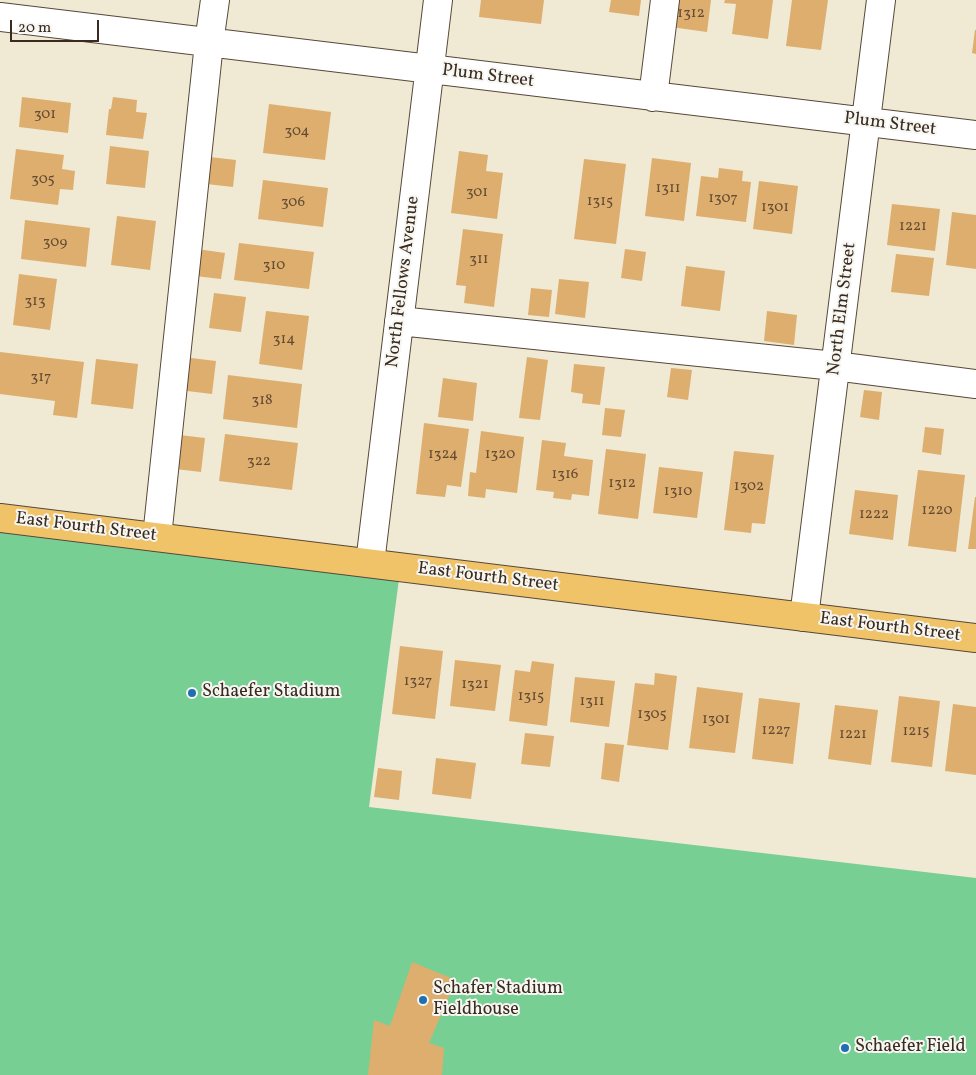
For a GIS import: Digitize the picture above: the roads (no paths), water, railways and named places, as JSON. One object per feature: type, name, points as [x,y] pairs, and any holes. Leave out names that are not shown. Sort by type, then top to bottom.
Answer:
[{"type":"main road","name":"East Fourth Street","points":[[0,518],[976,638]]},
{"type":"street","points":[[157,537],[214,0]]},
{"type":"street","name":"North Fellows Avenue","points":[[370,563],[438,0]]},
{"type":"street","points":[[653,97],[664,0]]},
{"type":"street","name":"North Elm Street","points":[[804,617],[881,0]]},
{"type":"street","name":"Plum Street","points":[[0,17],[976,135]]},
{"type":"street","points":[[399,321],[835,366],[976,384]]},
{"type":"place","name":"Schaefer Stadium","points":[[192,693]]},
{"type":"place","name":"Schafer Stadium Fieldhouse","points":[[423,1000]]},
{"type":"place","name":"Schaefer Field","points":[[845,1048]]}]
